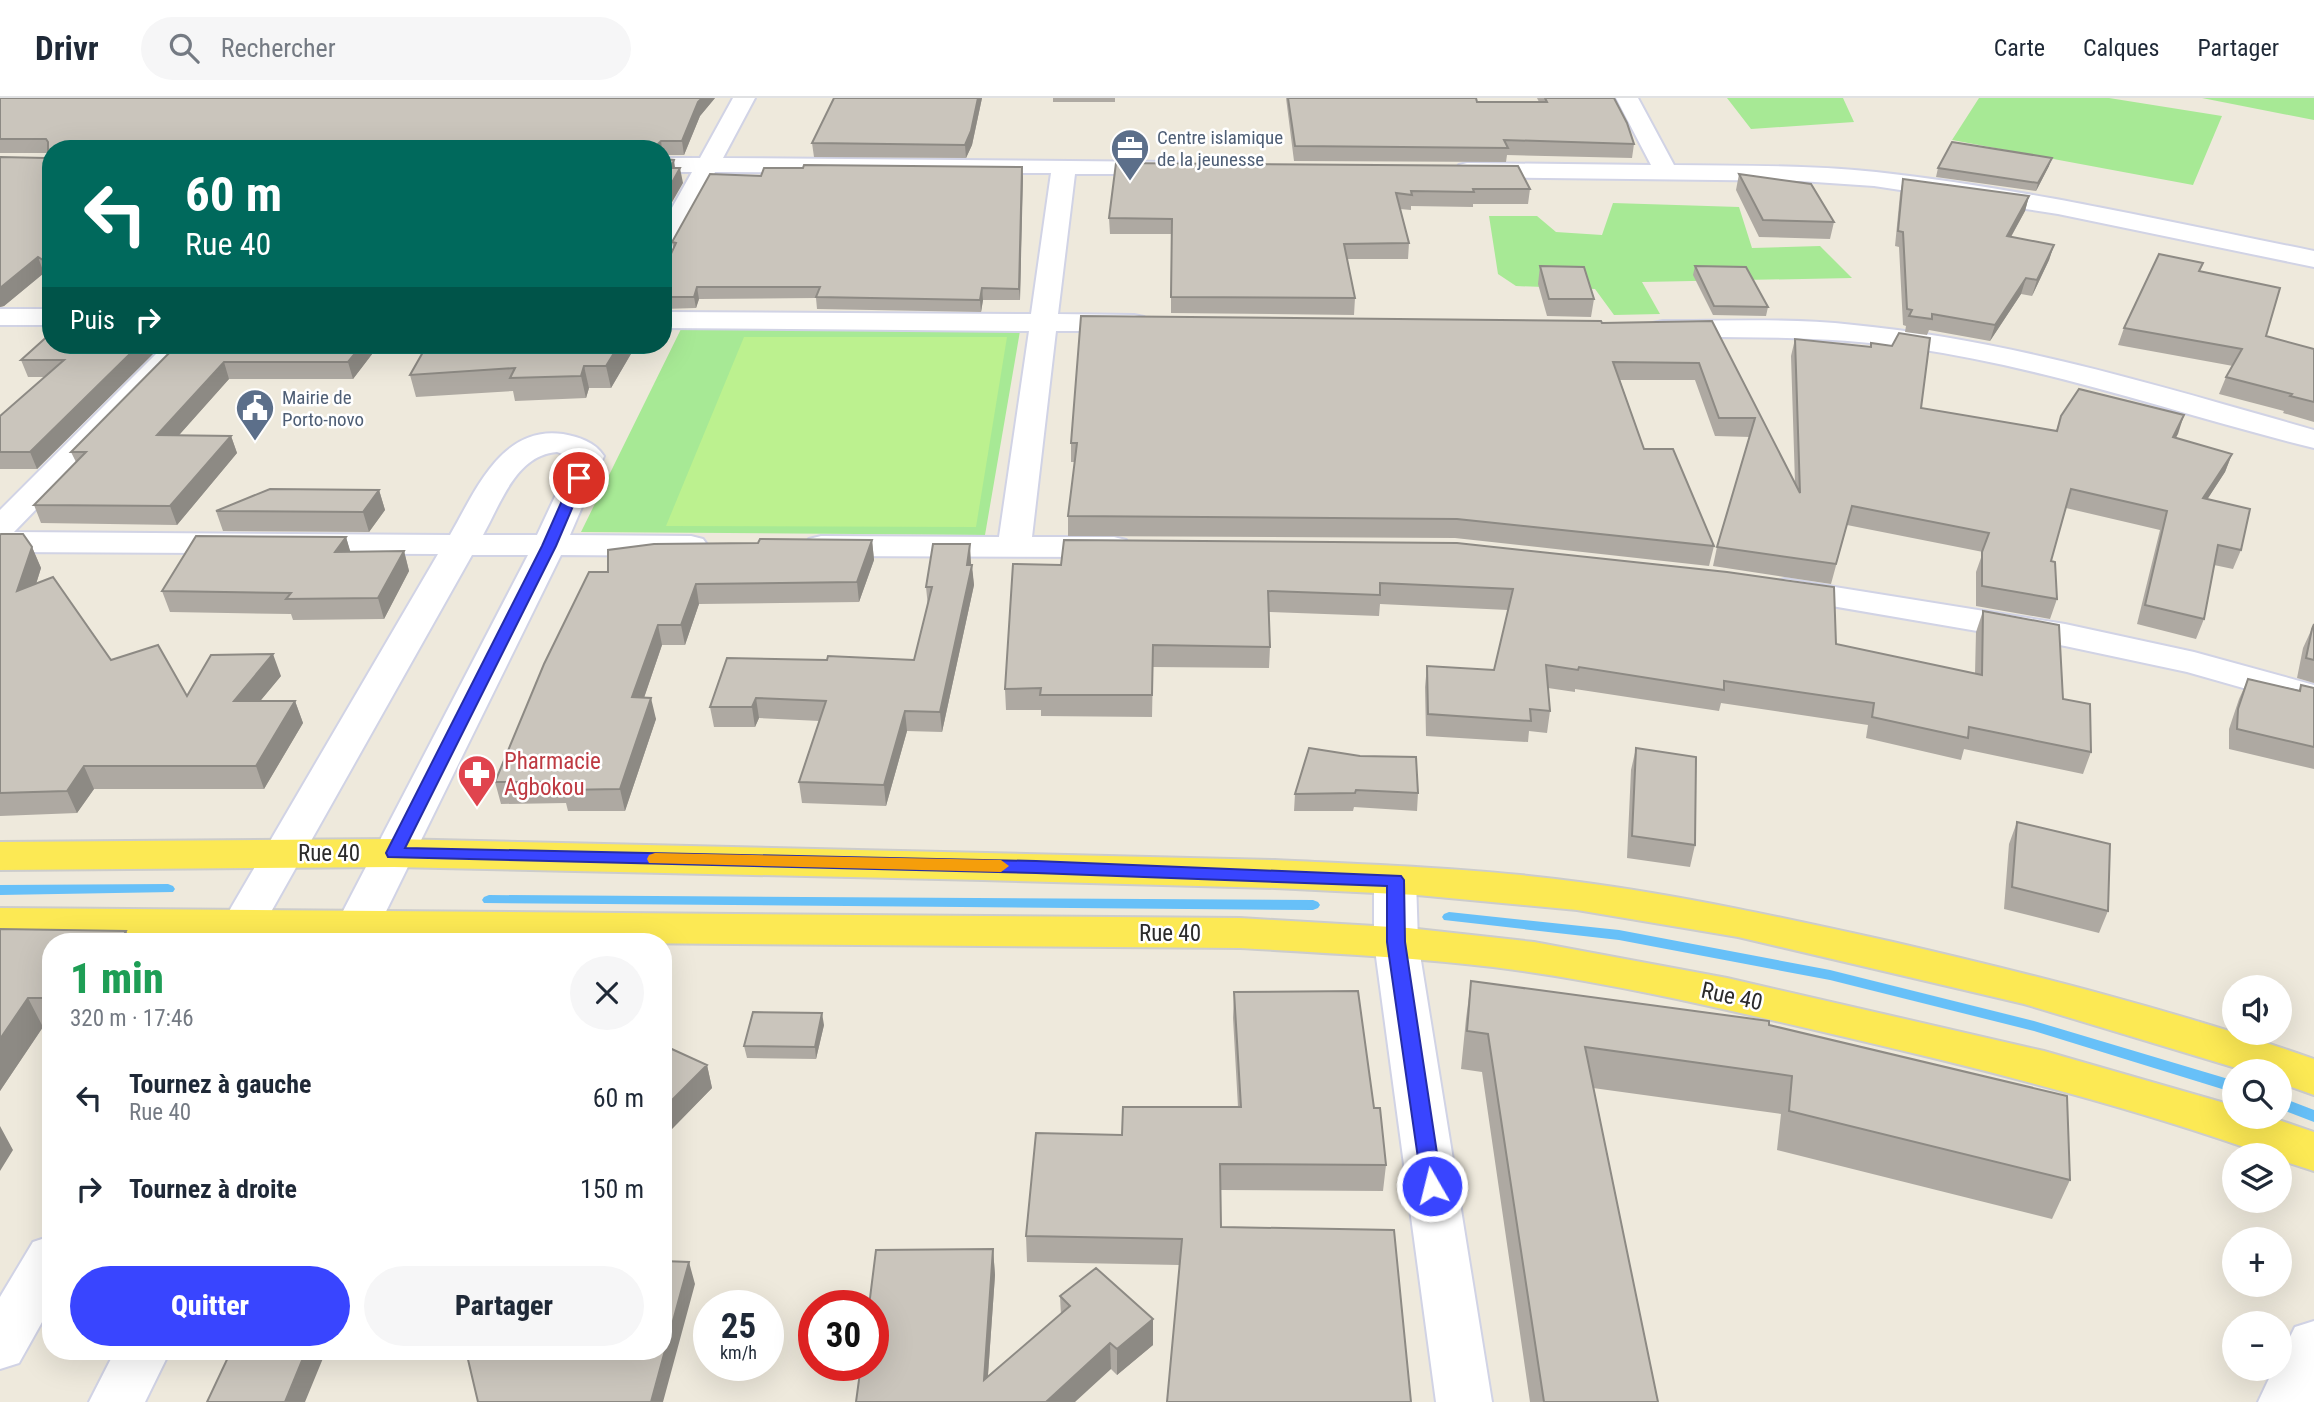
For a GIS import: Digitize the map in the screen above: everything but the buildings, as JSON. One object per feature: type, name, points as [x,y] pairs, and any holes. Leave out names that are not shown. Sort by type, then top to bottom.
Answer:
[{"type":"main road","name":"Rue 40","points":[[0,856],[394,853],[1164,871],[1395,880],[1577,896],[1751,925],[2024,988],[2230,1047],[2314,1077]]},
{"type":"main road","name":"Rue 40","points":[[0,923],[237,933],[1240,933],[1396,942],[1574,964],[1812,1013],[2067,1074],[2228,1121],[2314,1152]]},
{"type":"street","points":[[672,231],[744,98]]},
{"type":"street","points":[[1627,98],[1666,172]]},
{"type":"street","points":[[672,165],[1188,167]]},
{"type":"street","points":[[1014,546],[1064,167]]},
{"type":"street","points":[[1450,170],[1800,174],[1973,192],[2314,259]]},
{"type":"street","points":[[0,317],[42,317]]},
{"type":"street","points":[[672,320],[1154,323]]},
{"type":"street","points":[[1635,328],[1802,329],[1855,333],[1963,349],[2084,376],[2314,439]]},
{"type":"street","points":[[0,528],[172,354]]},
{"type":"street","points":[[237,933],[506,466],[517,454],[534,446],[557,443],[578,445],[589,456],[549,546],[354,933]]},
{"type":"street","points":[[0,542],[727,546]]},
{"type":"street","points":[[795,546],[1150,547]]},
{"type":"street","points":[[1751,584],[2065,635],[2194,663],[2314,696]]},
{"type":"street","points":[[1395,880],[1396,942],[1464,1402]]},
{"type":"street","points":[[0,1346],[42,1273]]},
{"type":"street","points":[[2286,1402],[2314,1344]]},
{"type":"street","points":[[117,1402],[138,1360]]},
{"type":"green space","points":[[1727,98],[1843,98],[1854,122],[1751,129]]},
{"type":"green space","points":[[1979,98],[2109,98],[2222,116],[2193,185],[1952,140]]},
{"type":"green space","points":[[2202,98],[2314,98],[2314,120]]},
{"type":"green space","points":[[1613,203],[1739,207],[1752,248],[1820,246],[1852,278],[1642,282],[1660,314],[1614,315],[1595,289],[1516,286],[1498,274],[1489,216],[1537,216],[1556,232],[1602,235]]},
{"type":"green space","points":[[681,329],[1020,331],[985,535],[581,532],[669,354],[672,354],[672,347]]},
{"type":"green space","points":[[744,337],[1007,337],[976,527],[666,526]]},
{"type":"waterway","points":[[0,890],[168,889]]},
{"type":"waterway","points":[[489,900],[1313,905]]},
{"type":"waterway","points":[[1449,917],[1619,935],[1830,975],[2034,1026],[2222,1083]]},
{"type":"waterway","points":[[2292,1108],[2314,1116]]},
{"type":"slow traffic","points":[[655,859],[1001,866]]},
{"type":"place","name":"Centre islamique de la jeunesse","points":[[1130,182]]},
{"type":"place","name":"Mairie de Porto-novo","points":[[255,442]]},
{"type":"place","name":"Pharmacie Agbokou","points":[[477,808]]},
{"type":"route","points":[[579,478],[549,546],[394,853],[1036,867],[1395,880],[1396,942],[1432,1186]]}]
